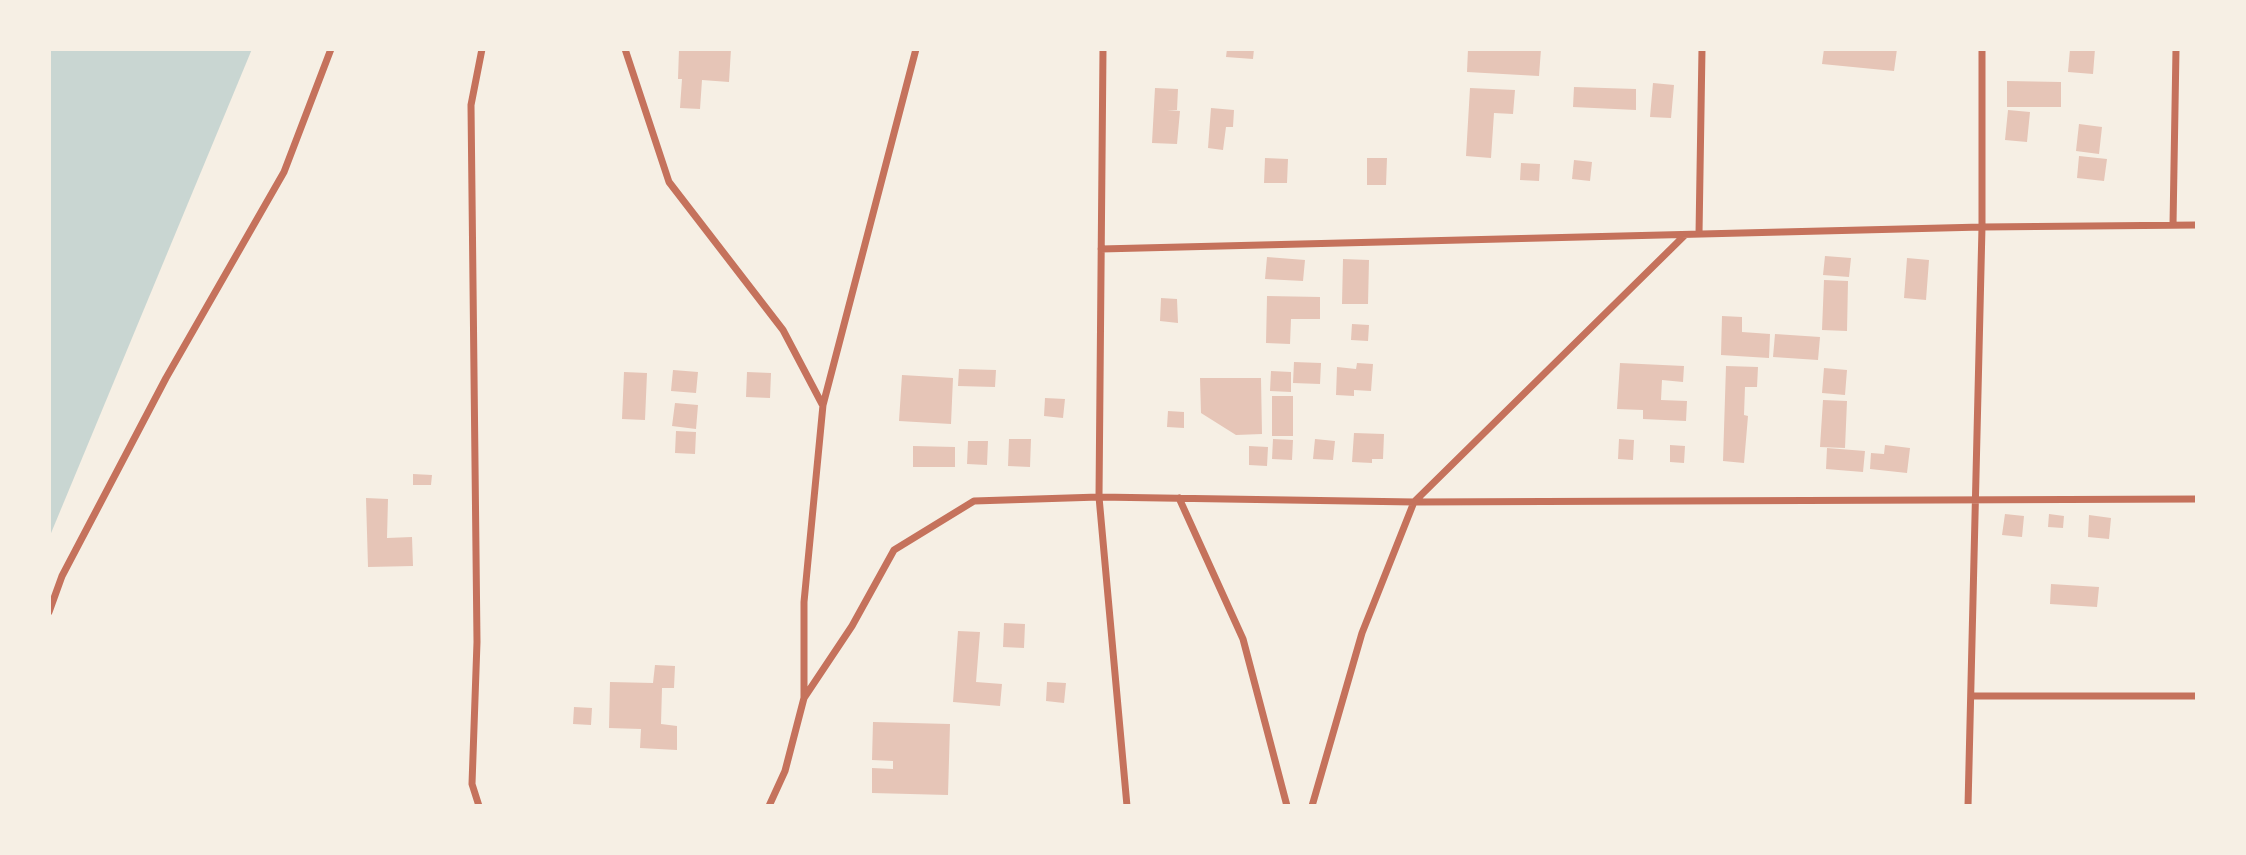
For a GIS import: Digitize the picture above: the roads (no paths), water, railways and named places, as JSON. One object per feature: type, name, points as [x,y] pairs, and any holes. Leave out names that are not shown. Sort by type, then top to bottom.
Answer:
[{"type":"street","points":[[49,612],[62,576],[166,379],[284,172],[331,49]]},
{"type":"street","points":[[479,806],[472,784],[477,642],[471,105],[482,49]]},
{"type":"street","points":[[625,49],[669,182],[783,330],[823,405]]},
{"type":"street","points":[[769,806],[785,771],[804,698],[804,602],[823,405],[916,49]]},
{"type":"street","points":[[1102,49],[1099,498],[1127,806]]},
{"type":"street","points":[[1699,234],[1702,49]]},
{"type":"street","points":[[1968,806],[1982,226],[1982,49]]},
{"type":"street","points":[[2173,225],[2176,49]]},
{"type":"street","points":[[1101,249],[1982,226],[2197,225]]},
{"type":"street","points":[[1312,806],[1362,633],[1414,502],[1686,234]]},
{"type":"street","points":[[804,698],[852,626],[894,550],[974,501],[1099,498],[1414,502],[2197,499]]},
{"type":"street","points":[[1180,498],[1243,639],[1287,806]]},
{"type":"street","points":[[1971,695],[2197,696]]}]
